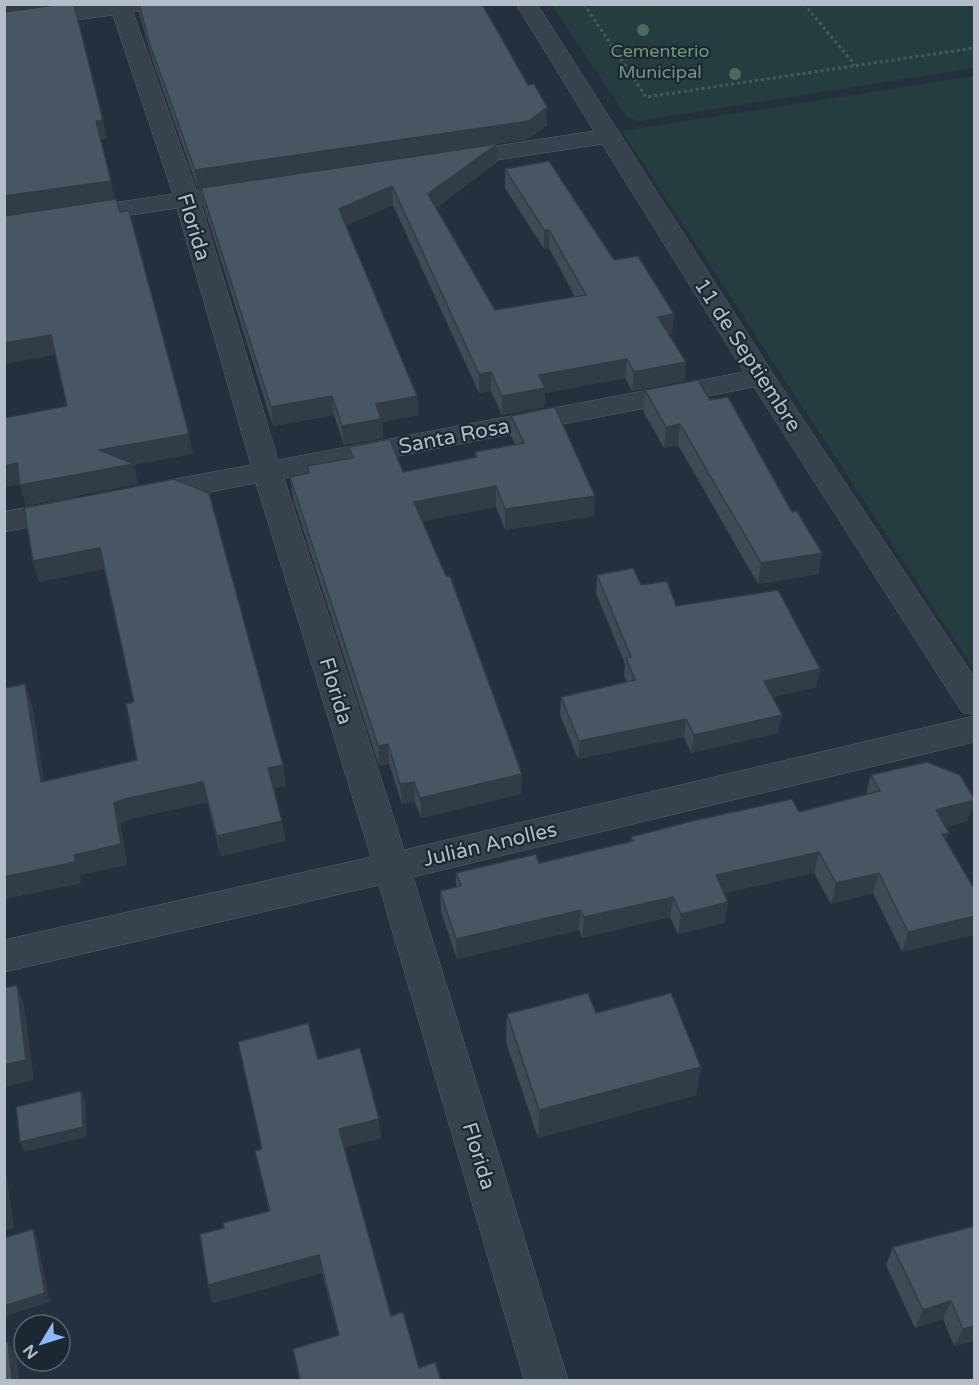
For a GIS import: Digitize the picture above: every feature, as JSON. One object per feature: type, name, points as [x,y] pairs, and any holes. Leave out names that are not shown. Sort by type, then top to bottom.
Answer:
[{"type":"street","name":"11 de Septiembre","points":[[526,4],[761,377],[975,703]]},
{"type":"street","points":[[4,23],[129,6]]},
{"type":"street","name":"Florida","points":[[129,6],[267,471],[392,867],[546,1380]]},
{"type":"street","points":[[432,162],[608,136]]},
{"type":"street","points":[[4,227],[233,192]]},
{"type":"street","name":"Santa Rosa","points":[[4,522],[761,377]]},
{"type":"street","name":"Julián Anolles","points":[[4,956],[975,729]]},
{"type":"path","points":[[584,4],[646,97],[975,48]]},
{"type":"path","points":[[804,4],[856,65]]},
{"type":"green space","name":"Cementerio Municipal","points":[[552,5],[974,5],[974,68],[638,121],[627,117]]},
{"type":"green space","points":[[974,76],[974,669],[622,131]]},
{"type":"building","points":[[74,4],[103,120],[96,121],[111,181],[4,196],[4,12]]},
{"type":"building","points":[[139,4],[482,4],[528,85],[534,84],[547,107],[529,121],[195,170],[149,42]]},
{"type":"building","points":[[497,144],[428,194],[495,310],[586,295],[549,230],[544,230],[505,169],[549,161],[614,260],[638,256],[674,314],[658,317],[686,362],[634,372],[627,359],[539,375],[545,388],[502,396],[491,372],[479,374],[392,186],[339,209],[417,396],[376,404],[381,419],[342,426],[332,396],[271,407],[201,188]]},
{"type":"building","points":[[116,199],[120,212],[129,211],[189,434],[99,450],[134,464],[20,485],[17,463],[4,466],[4,418],[67,406],[51,335],[4,343],[4,216]]},
{"type":"building","points":[[698,380],[710,400],[728,397],[792,512],[797,511],[822,553],[761,563],[680,424],[666,427],[645,390]]},
{"type":"building","points":[[555,407],[595,496],[505,509],[496,486],[414,502],[446,576],[450,576],[522,774],[420,798],[414,782],[400,784],[388,744],[378,746],[290,477],[309,473],[307,466],[353,458],[349,447],[390,439],[403,472],[477,457],[475,452],[524,443],[511,416]]},
{"type":"building","points":[[174,479],[209,493],[283,765],[268,768],[282,821],[217,836],[203,782],[114,803],[121,844],[74,855],[75,862],[4,877],[4,688],[25,684],[41,782],[137,760],[126,704],[134,702],[100,548],[33,561],[24,508]]},
{"type":"building","points":[[633,568],[641,585],[667,581],[676,606],[778,590],[820,669],[764,681],[782,715],[694,735],[686,719],[579,741],[561,697],[635,680],[626,658],[631,657],[597,575]]},
{"type":"building","points":[[927,762],[960,775],[975,800],[936,810],[949,833],[942,834],[975,890],[975,916],[908,932],[879,873],[836,883],[819,852],[716,875],[728,902],[681,914],[673,897],[584,917],[581,910],[456,939],[440,891],[461,886],[456,873],[536,854],[539,863],[633,841],[631,837],[692,821],[792,799],[799,812],[880,791],[871,775]]},
{"type":"building","points":[[17,985],[26,1060],[4,1065],[4,988]]},
{"type":"building","points":[[588,993],[596,1013],[671,993],[701,1067],[539,1110],[507,1014]]},
{"type":"building","points":[[308,1023],[318,1059],[360,1048],[379,1119],[339,1129],[391,1316],[403,1312],[419,1368],[435,1362],[441,1380],[300,1380],[293,1349],[339,1335],[319,1255],[208,1285],[200,1234],[224,1228],[223,1223],[270,1211],[255,1151],[262,1149],[238,1042]]},
{"type":"building","points":[[81,1091],[83,1127],[20,1142],[16,1107]]},
{"type":"building","points":[[975,1226],[975,1326],[963,1329],[951,1301],[923,1310],[893,1247]]},
{"type":"building","points":[[33,1229],[45,1293],[4,1306],[4,1238]]},
{"type":"building","points":[[8,1342],[12,1380],[4,1380],[4,1343]]}]
